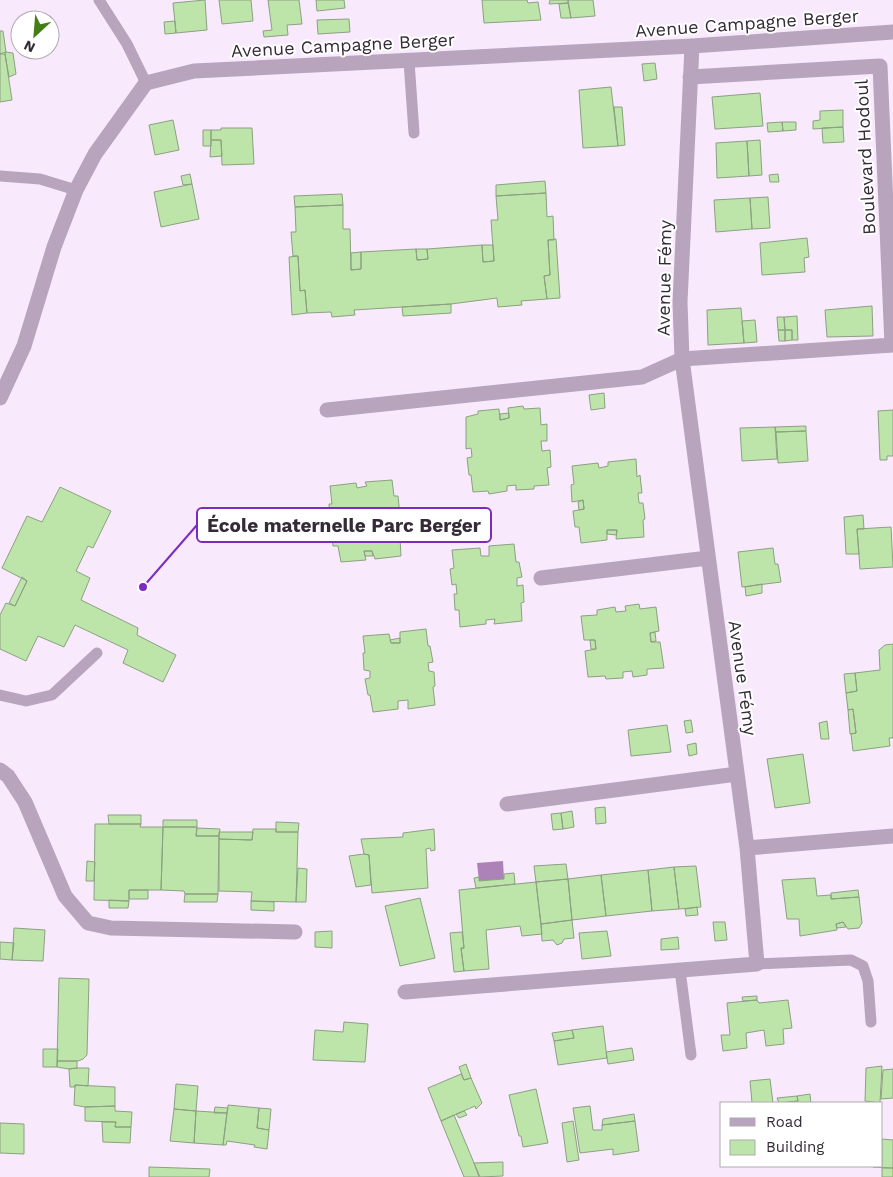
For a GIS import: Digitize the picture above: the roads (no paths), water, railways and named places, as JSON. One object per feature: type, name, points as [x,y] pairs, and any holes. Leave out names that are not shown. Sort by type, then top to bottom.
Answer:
[{"type":"street","name":"Avenue Campagne Berger","points":[[146,84],[194,72],[692,46],[893,32]]},
{"type":"street","name":"Avenue Fémy","points":[[692,46],[680,302],[682,359],[747,848],[757,964]]},
{"type":"street","name":"Boulevard Hodoul","points":[[682,359],[893,345],[880,66],[690,77]]},
{"type":"street","points":[[0,398],[24,346],[54,247],[76,190],[96,154],[146,84]]},
{"type":"street","points":[[327,410],[642,378],[682,359]]},
{"type":"street","points":[[541,578],[708,558]]},
{"type":"street","points":[[0,770],[8,776],[26,802],[65,896],[88,922],[111,928],[295,932]]},
{"type":"street","points":[[506,804],[737,774]]},
{"type":"street","points":[[747,848],[893,836]]},
{"type":"street","points":[[405,992],[757,964]]},
{"type":"lane","points":[[99,0],[126,44],[146,84]]},
{"type":"lane","points":[[409,61],[414,133]]},
{"type":"lane","points":[[0,176],[40,178],[76,190]]},
{"type":"lane","points":[[0,695],[26,701],[52,695],[97,653]]},
{"type":"lane","points":[[757,964],[851,960],[863,966],[868,982],[871,1022]]},
{"type":"lane","points":[[680,970],[691,1055]]},
{"type":"place","name":"École maternelle Parc Berger","points":[[143,587]]}]
